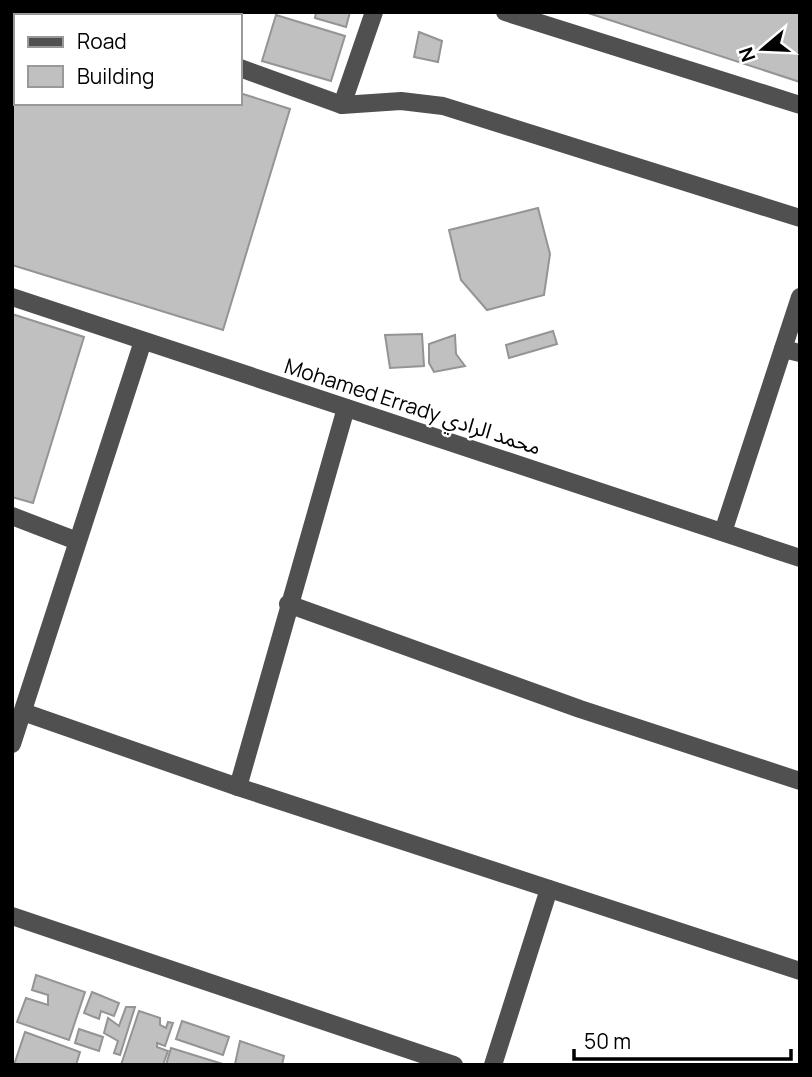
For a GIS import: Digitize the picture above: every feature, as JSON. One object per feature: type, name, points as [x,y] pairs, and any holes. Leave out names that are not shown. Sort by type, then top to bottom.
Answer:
[{"type":"street","points":[[342,105],[374,12]]},
{"type":"street","points":[[505,12],[800,105]]},
{"type":"street","points":[[242,69],[342,105],[401,101],[443,106],[800,218]]},
{"type":"street","name":"Mohamed Errady محمد الرادي","points":[[12,298],[800,558]]},
{"type":"street","points":[[723,531],[791,351],[800,298]]},
{"type":"street","points":[[12,744],[143,341]]},
{"type":"street","points":[[238,787],[346,408]]},
{"type":"street","points":[[12,516],[77,541]]},
{"type":"street","points":[[288,604],[580,709],[800,781]]},
{"type":"street","points":[[23,712],[238,787],[800,971]]},
{"type":"street","points":[[493,1065],[549,889]]},
{"type":"street","points":[[12,916],[454,1065]]},
{"type":"building","points":[[316,12],[350,12],[346,27],[315,18]]},
{"type":"building","points":[[585,12],[800,12],[800,82]]},
{"type":"building","points":[[276,15],[345,36],[331,81],[262,61]]},
{"type":"building","points":[[12,22],[14,105],[242,105],[242,94],[290,109],[223,330],[12,265]]},
{"type":"building","points":[[419,32],[442,41],[438,62],[414,57]]},
{"type":"building","points":[[538,208],[550,254],[544,295],[487,310],[461,280],[449,230]]},
{"type":"building","points":[[12,314],[84,337],[33,503],[12,497]]},
{"type":"building","points":[[553,331],[557,344],[509,358],[506,345]]},
{"type":"building","points":[[422,334],[424,366],[390,368],[385,335]]},
{"type":"building","points":[[455,335],[456,354],[465,366],[434,372],[429,363],[429,344]]},
{"type":"building","points":[[36,975],[85,992],[69,1040],[17,1022],[26,998],[48,1005],[48,995],[32,990]]},
{"type":"building","points":[[92,992],[119,1003],[114,1016],[101,1011],[99,1019],[84,1013]]},
{"type":"building","points":[[126,1007],[135,1007],[120,1055],[114,1053],[118,1041],[104,1033],[108,1018],[119,1026]]},
{"type":"building","points":[[139,1011],[160,1018],[160,1025],[166,1028],[168,1022],[173,1023],[165,1046],[157,1043],[157,1047],[168,1051],[163,1065],[121,1065]]},
{"type":"building","points":[[182,1021],[229,1037],[223,1055],[176,1039]]},
{"type":"building","points":[[79,1029],[103,1037],[99,1051],[75,1043]]},
{"type":"building","points":[[25,1032],[80,1052],[76,1065],[14,1065]]},
{"type":"building","points":[[240,1041],[284,1056],[282,1065],[235,1064]]},
{"type":"building","points":[[171,1048],[226,1065],[166,1065]]}]
